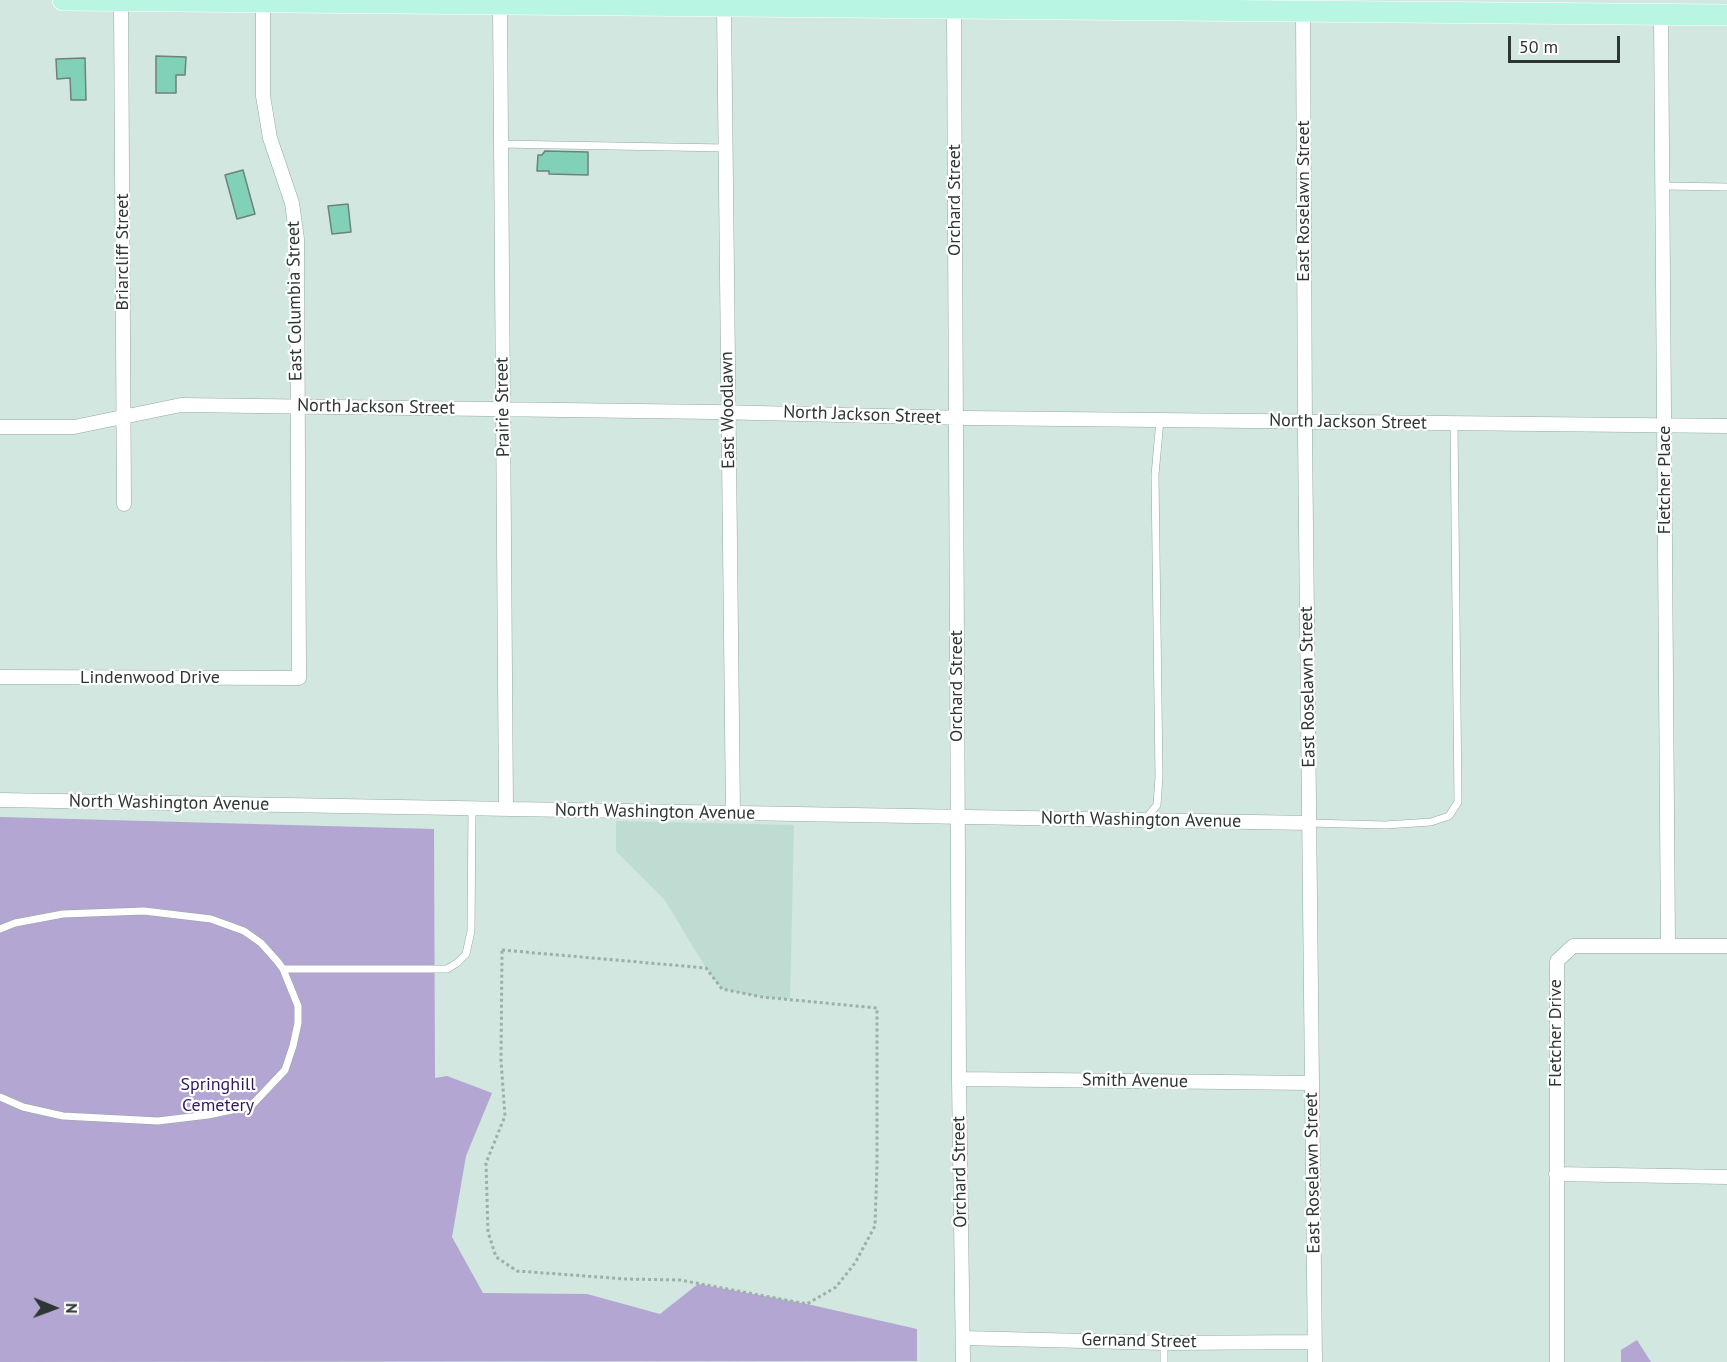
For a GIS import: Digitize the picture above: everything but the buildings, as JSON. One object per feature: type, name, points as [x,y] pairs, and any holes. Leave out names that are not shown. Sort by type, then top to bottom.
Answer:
[{"type":"main road","points":[[63,0],[264,0],[500,5],[724,6],[754,3],[954,9],[1211,6],[1303,11],[1629,7],[1661,15],[1727,15]]},
{"type":"street","name":"East Columbia Street","points":[[264,0],[263,96],[270,138],[292,203],[297,239],[299,678]]},
{"type":"street","name":"Briarcliff Street","points":[[121,1],[124,504]]},
{"type":"street","name":"Prairie Street","points":[[500,5],[506,809]]},
{"type":"street","name":"East Woodlawn","points":[[724,6],[733,813]]},
{"type":"street","name":"Orchard Street","points":[[954,9],[959,1080],[963,1362]]},
{"type":"street","name":"East Roselawn Street","points":[[1303,11],[1315,1362]]},
{"type":"street","name":"Fletcher Place","points":[[1661,15],[1668,945]]},
{"type":"street","name":"North Jackson Street","points":[[0,427],[74,427],[181,405],[728,412],[956,418],[1727,426]]},
{"type":"street","name":"Lindenwood Drive","points":[[0,677],[299,678]]},
{"type":"street","name":"North Washington Avenue","points":[[0,800],[1309,823]]},
{"type":"street","name":"Fletcher Drive","points":[[1557,1362],[1557,961],[1574,946],[1727,946]]},
{"type":"street","name":"Smith Avenue","points":[[959,1080],[1312,1083]]},
{"type":"street","points":[[1556,1174],[1727,1177]]},
{"type":"street","name":"Gernand Street","points":[[963,1338],[1164,1343],[1314,1342]]},
{"type":"lane","points":[[500,144],[726,148]]},
{"type":"lane","points":[[1663,186],[1727,187]]},
{"type":"lane","points":[[1145,820],[1157,805],[1159,777],[1155,475],[1160,420]]},
{"type":"lane","points":[[1309,823],[1385,825],[1431,822],[1449,816],[1458,802],[1454,423]]},
{"type":"lane","points":[[283,969],[447,969],[457,963],[466,954],[471,931],[472,808]]},
{"type":"lane","points":[[0,929],[15,923],[63,914],[144,911],[211,919],[244,931],[261,943],[283,969],[298,1006],[298,1023],[285,1070],[251,1106],[208,1115],[158,1121],[63,1116],[23,1107],[0,1097]]},
{"type":"lane","points":[[1164,1343],[1164,1362]]},
{"type":"path","points":[[502,950],[706,968],[722,990],[762,998],[877,1008],[878,1165],[875,1226],[855,1263],[837,1287],[807,1304],[680,1280],[626,1279],[518,1271],[496,1257],[489,1232],[486,1163],[505,1116],[501,1061],[502,950]]},
{"type":"shaded area","points":[[616,821],[794,825],[790,999],[762,997],[722,989],[706,968],[664,899],[616,851]]},
{"type":"green space","name":"Springhill Cemetery","points":[[0,817],[434,829],[435,1078],[447,1076],[492,1093],[466,1156],[452,1237],[483,1293],[587,1294],[660,1314],[698,1284],[807,1304],[917,1329],[917,1361],[0,1362]]},
{"type":"green space","points":[[1637,1340],[1651,1362],[1621,1362],[1621,1350]]}]
